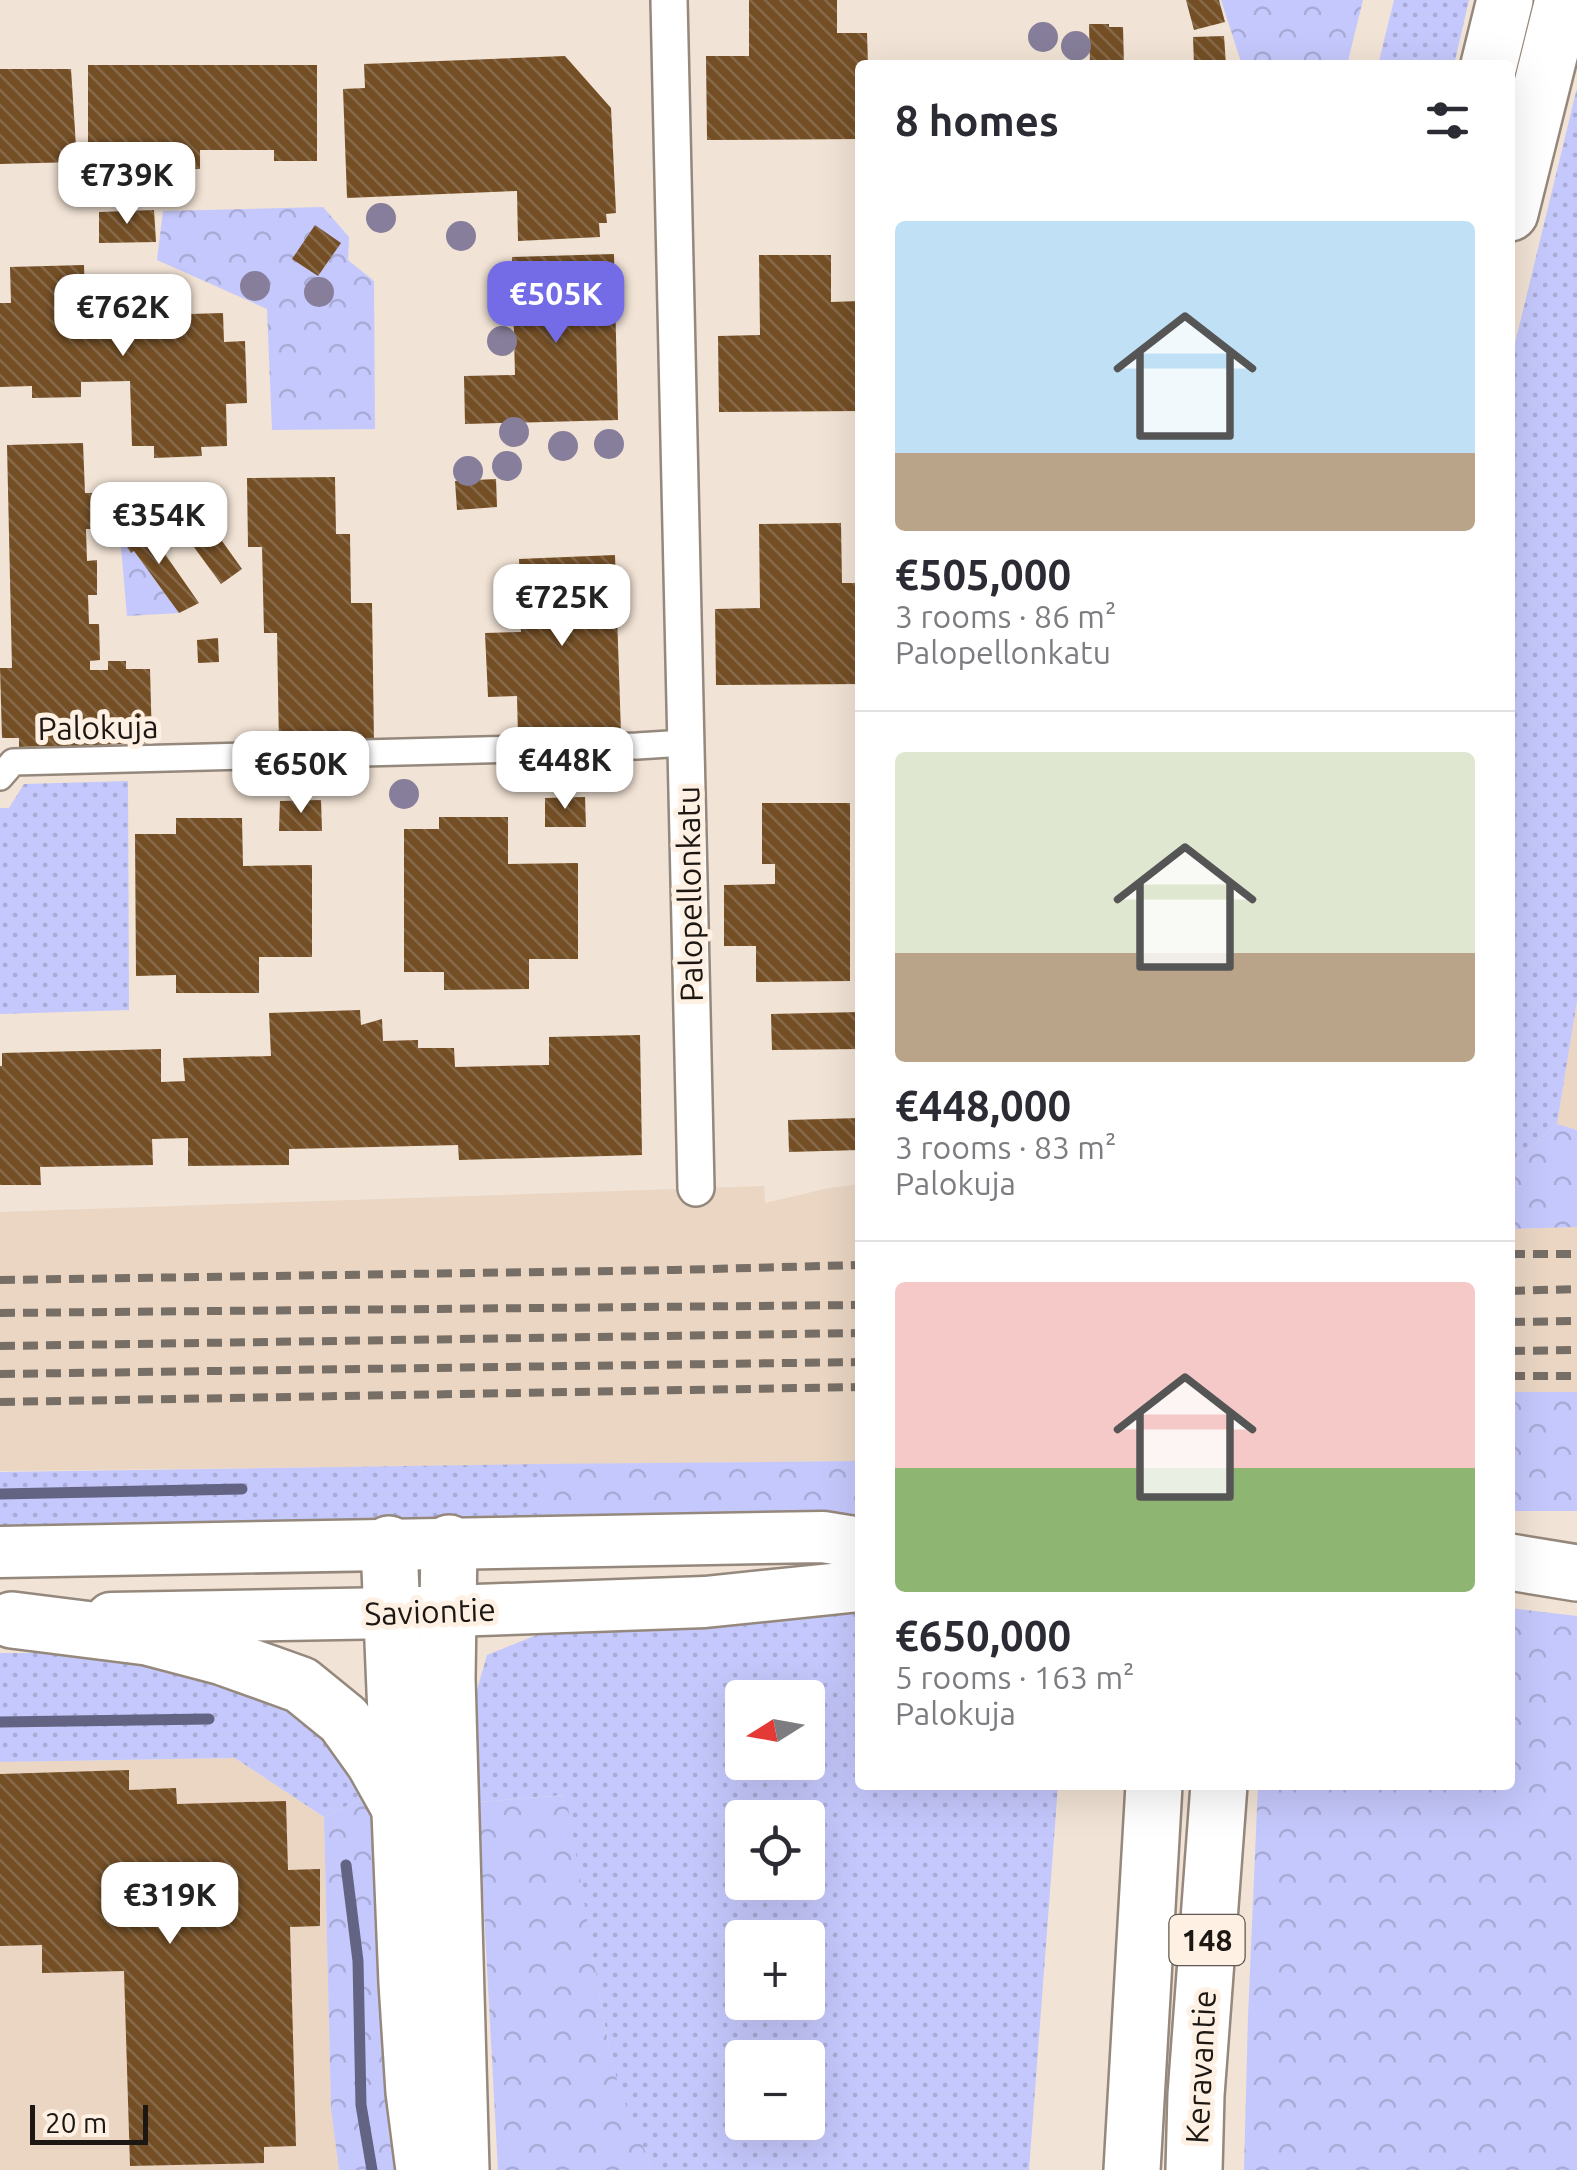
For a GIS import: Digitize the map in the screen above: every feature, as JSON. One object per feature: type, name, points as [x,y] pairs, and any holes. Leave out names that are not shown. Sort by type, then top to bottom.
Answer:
[{"type":"main road","points":[[1490,60],[1505,0]]},
{"type":"main road","points":[[1515,192],[1562,0]]},
{"type":"main road","name":"Saviontie","points":[[0,1552],[824,1537],[855,1542]]},
{"type":"main road","points":[[448,1543],[447,1678],[461,2170]]},
{"type":"main road","points":[[389,1544],[414,2092],[424,2170]]},
{"type":"main road","points":[[1515,1553],[1577,1554]]},
{"type":"main road","points":[[1515,1563],[1577,1572]]},
{"type":"main road","name":"Saviontie","points":[[6,1620],[705,1602],[855,1587]]},
{"type":"main road","points":[[6,1620],[147,1638],[223,1656],[301,1685],[344,1720],[400,1808]]},
{"type":"main road","name":"Keravantie","points":[[1132,2170],[1154,1790]]},
{"type":"main road","name":"Keravantie","points":[[1194,2170],[1219,1790]]},
{"type":"main road","points":[[1196,2095],[1216,2170]]},
{"type":"street","name":"Palopellonkatu","points":[[669,0],[696,1188]]},
{"type":"street","name":"Palokuja","points":[[0,777],[13,762],[685,743]]},
{"type":"shaded area","points":[[1577,1001],[1577,1130],[1557,1124]]},
{"type":"shaded area","points":[[855,1185],[855,1461],[0,1471],[0,1212],[764,1186],[765,1203]]},
{"type":"shaded area","points":[[1577,1227],[1577,1392],[1515,1392],[1515,1229]]},
{"type":"shaded area","points":[[235,1758],[324,1817],[331,2109],[339,2170],[0,2170],[0,1762]]},
{"type":"green space","points":[[1221,0],[1363,0],[1348,60],[1240,60]]},
{"type":"green space","points":[[1394,0],[1469,0],[1455,60],[1379,60]]},
{"type":"green space","points":[[1577,88],[1577,1001],[1557,1124],[1515,1162],[1515,343]]},
{"type":"green space","points":[[323,207],[349,237],[348,260],[374,281],[375,429],[272,430],[267,309],[157,260],[163,211]]},
{"type":"green space","points":[[120,536],[134,551],[179,613],[127,616]]},
{"type":"green space","points":[[128,781],[129,1010],[0,1014],[0,808],[9,808],[24,784]]},
{"type":"green space","points":[[1557,1124],[1577,1130],[1577,1227],[1515,1229],[1515,1162]]},
{"type":"green space","points":[[1515,1392],[1577,1392],[1577,1511],[1515,1511]]},
{"type":"green space","points":[[855,1461],[855,1518],[540,1516],[540,1464]]},
{"type":"green space","points":[[540,1464],[540,1516],[0,1528],[0,1472]]},
{"type":"green space","points":[[1515,1609],[1577,1616],[1577,2170],[1244,2170],[1258,1790],[1515,1790]]},
{"type":"green space","points":[[855,1613],[855,1790],[1058,1790],[1029,2170],[653,2170],[619,2090],[565,1795],[478,1802],[472,1707],[487,1655],[537,1635],[748,1624]]},
{"type":"green space","points":[[0,1653],[50,1653],[155,1664],[250,1689],[300,1713],[340,1748],[370,1795],[324,1817],[235,1758],[0,1762]]},
{"type":"green space","points":[[370,1795],[389,2136],[396,2170],[339,2170],[331,2109],[324,1817]]},
{"type":"green space","points":[[566,1795],[619,2089],[653,2170],[498,2170],[478,1802]]},
{"type":"building","points":[[749,0],[837,0],[837,33],[867,33],[868,60],[855,60],[855,139],[707,140],[706,56],[749,56]]},
{"type":"building","points":[[1186,0],[1219,0],[1225,22],[1194,30]]},
{"type":"building","points":[[1089,24],[1123,27],[1124,60],[1090,60]]},
{"type":"building","points":[[1224,36],[1226,60],[1194,60],[1193,37]]},
{"type":"building","points":[[565,56],[611,108],[616,213],[606,214],[607,223],[599,223],[600,237],[518,241],[517,191],[347,198],[343,89],[365,88],[364,64]]},
{"type":"building","points":[[88,65],[317,65],[317,161],[274,161],[274,150],[200,150],[200,169],[117,169],[117,149],[88,149]]},
{"type":"building","points":[[0,69],[71,69],[77,162],[0,164]]},
{"type":"building","points":[[154,210],[156,242],[99,243],[99,212]]},
{"type":"building","points":[[315,225],[341,243],[318,276],[292,259]]},
{"type":"building","points":[[614,254],[618,420],[465,424],[464,376],[515,375],[512,257]]},
{"type":"building","points":[[759,255],[831,255],[831,302],[855,301],[855,411],[719,412],[718,336],[760,335]]},
{"type":"building","points":[[84,265],[85,302],[124,301],[124,316],[223,313],[224,342],[245,341],[247,403],[226,404],[227,446],[201,447],[202,456],[154,458],[154,446],[132,446],[130,381],[81,382],[81,397],[32,398],[32,386],[0,387],[0,303],[11,303],[10,267]]},
{"type":"building","points":[[83,443],[85,493],[96,493],[97,529],[86,529],[87,561],[97,560],[97,595],[88,595],[89,624],[99,624],[100,660],[90,661],[90,670],[108,670],[108,661],[126,661],[126,669],[150,669],[152,743],[99,745],[99,753],[59,755],[59,746],[19,747],[19,738],[2,738],[0,668],[12,668],[7,445]]},
{"type":"building","points":[[335,477],[336,534],[350,534],[351,603],[372,603],[374,744],[279,745],[277,633],[264,633],[262,547],[248,547],[247,478]]},
{"type":"building","points":[[496,479],[497,507],[457,510],[455,481]]},
{"type":"building","points":[[202,513],[242,569],[221,584],[180,528]]},
{"type":"building","points":[[142,521],[199,603],[179,613],[134,551],[131,553],[120,536]]},
{"type":"building","points":[[841,523],[842,583],[855,583],[855,684],[716,685],[715,609],[760,608],[759,524]]},
{"type":"building","points":[[615,555],[621,733],[518,737],[517,696],[488,697],[485,633],[521,632],[519,559]]},
{"type":"building","points":[[218,638],[219,662],[198,663],[197,640]]},
{"type":"building","points":[[585,797],[586,827],[545,827],[545,798]]},
{"type":"building","points":[[321,800],[322,831],[279,831],[280,801]]},
{"type":"building","points":[[762,803],[850,803],[850,981],[756,982],[756,946],[724,946],[724,885],[775,884],[775,864],[762,864]]},
{"type":"building","points":[[439,817],[508,817],[508,864],[578,863],[578,959],[529,959],[529,989],[444,990],[444,972],[404,972],[404,829],[439,829]]},
{"type":"building","points":[[176,818],[242,818],[243,866],[312,865],[312,957],[259,957],[259,993],[176,993],[176,975],[136,976],[135,834],[176,834]]},
{"type":"building","points":[[360,1010],[361,1025],[382,1019],[383,1041],[418,1040],[418,1048],[454,1048],[455,1067],[549,1065],[549,1037],[640,1035],[642,1155],[459,1160],[458,1145],[289,1149],[289,1165],[188,1166],[188,1138],[152,1139],[153,1165],[40,1167],[41,1185],[0,1185],[2,1053],[161,1049],[161,1082],[185,1081],[183,1058],[271,1056],[269,1013]]},
{"type":"building","points":[[855,1012],[855,1049],[772,1050],[771,1014]]},
{"type":"building","points":[[855,1118],[855,1150],[789,1152],[788,1120]]},
{"type":"building","points":[[129,1770],[129,1790],[176,1788],[177,1804],[286,1801],[288,1870],[320,1869],[320,1926],[290,1927],[296,2146],[264,2147],[264,2163],[130,2166],[124,1971],[42,1973],[42,1945],[0,1946],[0,1774]]},
{"type":"waterway","points":[[0,1494],[242,1489]]},
{"type":"waterway","points":[[0,1722],[209,1719]]},
{"type":"waterway","points":[[346,1865],[358,1961],[361,2105],[372,2170]]},
{"type":"railway","points":[[1515,1254],[1577,1254]]},
{"type":"railway","points":[[0,1280],[855,1265]]},
{"type":"railway","points":[[1515,1291],[1577,1289]]},
{"type":"railway","points":[[0,1313],[855,1305]]},
{"type":"railway","points":[[1515,1322],[1577,1321]]},
{"type":"railway","points":[[0,1346],[855,1333]]},
{"type":"railway","points":[[1515,1351],[1577,1350]]},
{"type":"railway","points":[[0,1374],[855,1362]]},
{"type":"railway","points":[[1515,1376],[1577,1376]]},
{"type":"railway","points":[[0,1402],[855,1387]]}]
